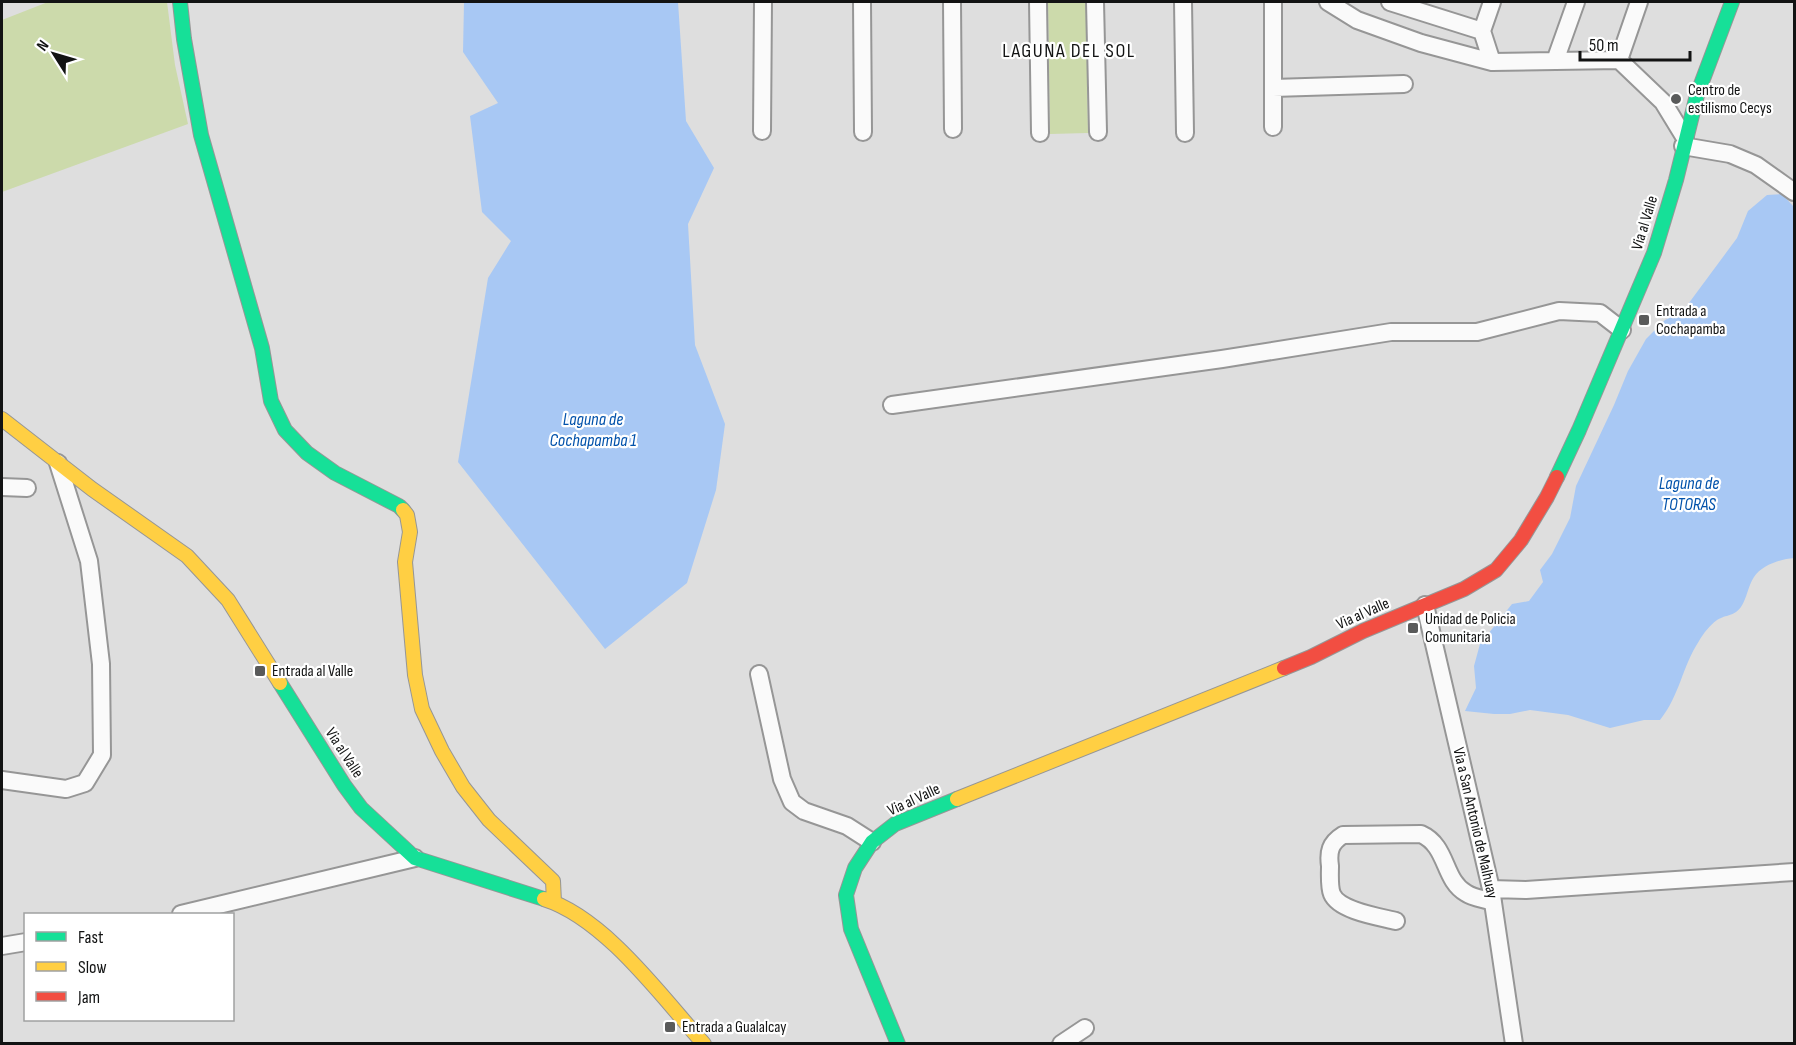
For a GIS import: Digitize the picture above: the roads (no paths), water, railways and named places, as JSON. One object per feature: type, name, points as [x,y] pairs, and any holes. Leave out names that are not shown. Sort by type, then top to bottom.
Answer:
[{"type":"main road","points":[[180,2],[184,39],[201,135],[260,339],[271,401],[285,430],[307,453],[335,473],[399,506],[408,515],[410,532],[405,562],[415,675],[422,709],[442,751],[463,787],[489,820],[553,880],[554,902]]},
{"type":"main road","name":"Via al Valle","points":[[898,1044],[850,929],[846,895],[855,868],[872,842],[895,824],[1311,657],[1363,631],[1464,589],[1496,570],[1521,540],[1546,497],[1579,430],[1654,253],[1676,180],[1697,95],[1732,2]]},
{"type":"main road","name":"Via al Valle","points":[[2,419],[58,463],[187,556],[207,575],[228,600],[361,808],[415,858],[554,902],[583,918],[616,945],[704,1044]]},
{"type":"street","points":[[762,131],[763,2]]},
{"type":"street","points":[[862,2],[863,132]]},
{"type":"street","points":[[952,2],[953,129]]},
{"type":"street","points":[[1038,2],[1040,133]]},
{"type":"street","points":[[1095,2],[1098,132]]},
{"type":"street","points":[[1183,2],[1185,134]]},
{"type":"street","points":[[1273,2],[1273,127]]},
{"type":"street","points":[[1328,2],[1357,20],[1421,43],[1492,62],[1619,60],[1663,102],[1684,142],[1730,154],[1756,165],[1794,192]]},
{"type":"street","points":[[1492,2],[1482,30],[1492,62]]},
{"type":"street","points":[[1555,61],[1576,2]]},
{"type":"street","points":[[1619,60],[1640,2]]},
{"type":"street","points":[[1399,3],[1482,30]]},
{"type":"street","points":[[1273,88],[1404,84]]},
{"type":"street","points":[[892,405],[1222,359],[1391,332],[1477,332],[1559,311],[1600,313],[1622,330]]},
{"type":"street","points":[[2,780],[66,789],[85,783],[102,755],[101,664],[89,561],[58,463]]},
{"type":"street","points":[[2,487],[27,488]]},
{"type":"street","name":"Via a San Antonio de Malhuay","points":[[1425,605],[1492,895],[1514,1044]]},
{"type":"street","points":[[759,674],[782,778],[792,802],[804,811],[847,826],[872,842]]},
{"type":"street","points":[[1396,921],[1359,912],[1340,903],[1332,895],[1329,854],[1333,841],[1343,835],[1421,834],[1431,839],[1442,856],[1448,872],[1465,893],[1492,895],[1526,890],[1794,872]]},
{"type":"street","points":[[189,913],[415,858]]},
{"type":"street","points":[[2,946],[24,942]]},
{"type":"street","points":[[1061,1044],[1085,1028]]},
{"type":"water","name":"Laguna de Cochapamba 1","points":[[464,2],[678,2],[686,121],[714,168],[688,224],[695,345],[725,424],[716,490],[687,583],[605,649],[458,462],[488,278],[511,241],[482,212],[470,116],[498,103],[463,52]]},
{"type":"water","name":"Laguna de TOTORAS","points":[[1782,194],[1794,207],[1794,558],[1778,561],[1757,573],[1741,607],[1733,614],[1717,620],[1707,630],[1693,651],[1672,701],[1660,720],[1644,720],[1610,728],[1568,715],[1530,710],[1510,714],[1465,711],[1476,688],[1474,666],[1480,644],[1512,604],[1529,601],[1543,582],[1540,570],[1552,554],[1570,518],[1576,486],[1628,371],[1646,339],[1665,320],[1683,311],[1737,238],[1748,211],[1767,195]]},
{"type":"place","name":"Centro de estilismo Cecys","points":[[1676,99]]},
{"type":"place","name":"Entrada a Cochapamba","points":[[1644,320]]},
{"type":"place","name":"Unidad de Policia Comunitaria","points":[[1413,628]]},
{"type":"place","name":"Entrada al Valle","points":[[260,671]]},
{"type":"place","name":"Entrada a Gualalcay","points":[[670,1027]]},
{"type":"district","name":"LAGUNA DEL SOL","points":[[1069,51]]}]
